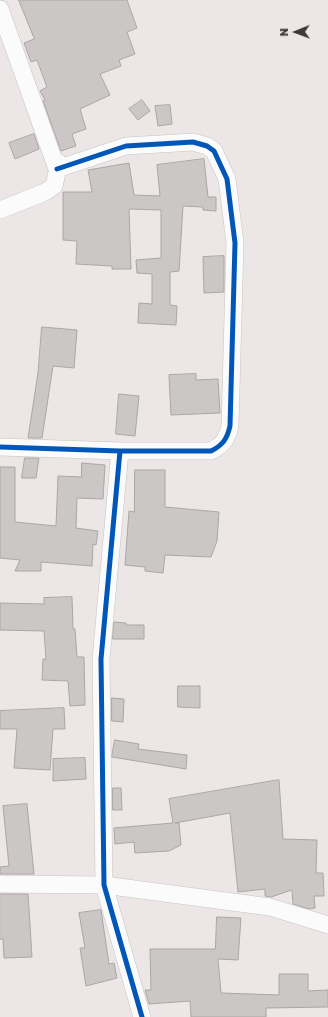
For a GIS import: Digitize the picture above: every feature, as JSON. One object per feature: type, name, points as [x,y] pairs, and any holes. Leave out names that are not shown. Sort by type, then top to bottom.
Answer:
[{"type":"street","points":[[0,11],[57,170]]},
{"type":"street","points":[[0,447],[120,451],[211,451],[221,446],[227,438],[231,408],[234,243],[227,179],[214,151],[207,146],[193,142],[126,146],[57,170]]},
{"type":"street","points":[[0,210],[45,192],[54,186],[59,164],[57,170]]},
{"type":"street","points":[[120,451],[101,659],[104,885],[142,1017]]},
{"type":"street","points":[[0,884],[104,885],[270,907],[328,925]]},
{"type":"building","points":[[19,0],[127,0],[137,28],[127,32],[135,54],[119,60],[121,66],[100,74],[110,95],[80,109],[86,129],[72,134],[76,146],[61,151],[43,101],[45,100],[40,91],[47,87],[37,60],[31,62],[24,43],[34,39]]},
{"type":"building","points":[[142,100],[150,111],[138,120],[129,109]]},
{"type":"building","points":[[170,105],[172,124],[158,126],[155,106]]},
{"type":"building","points":[[34,134],[39,149],[15,159],[9,143]]},
{"type":"building","points":[[204,159],[208,197],[216,197],[216,211],[203,210],[203,207],[183,206],[179,271],[170,272],[170,305],[177,306],[176,325],[138,323],[139,303],[152,304],[152,274],[137,273],[136,260],[161,258],[161,210],[129,209],[131,269],[112,269],[112,266],[76,264],[77,241],[63,240],[63,192],[92,192],[88,170],[129,163],[134,195],[160,196],[157,165]]},
{"type":"building","points":[[224,256],[224,292],[204,293],[203,257]]},
{"type":"building","points":[[42,327],[77,330],[74,368],[53,366],[42,438],[28,438],[38,373]]},
{"type":"building","points":[[196,374],[196,380],[218,379],[220,413],[171,415],[169,375]]},
{"type":"building","points":[[119,394],[139,396],[135,436],[116,434]]},
{"type":"building","points":[[25,458],[39,458],[36,478],[22,478]]},
{"type":"building","points":[[82,463],[105,465],[103,499],[77,498],[76,528],[98,531],[96,545],[93,544],[92,566],[41,562],[41,571],[15,571],[20,560],[0,558],[0,467],[15,467],[15,522],[56,526],[58,476],[81,477]]},
{"type":"building","points":[[135,470],[165,470],[165,507],[219,512],[217,541],[211,557],[165,555],[163,573],[145,571],[145,567],[125,565],[129,511],[134,512]]},
{"type":"building","points":[[72,597],[73,629],[75,629],[77,657],[84,657],[85,705],[70,706],[68,681],[42,680],[43,659],[46,659],[44,631],[0,630],[0,603],[44,604],[44,598]]},
{"type":"building","points":[[114,622],[126,623],[126,625],[144,625],[144,639],[113,639]]},
{"type":"building","points":[[178,686],[200,686],[200,708],[178,707]]},
{"type":"building","points":[[112,698],[124,699],[123,722],[112,721]]},
{"type":"building","points":[[64,708],[65,729],[53,729],[50,770],[14,768],[17,729],[0,729],[0,711]]},
{"type":"building","points":[[115,740],[139,744],[138,749],[187,755],[186,769],[112,757]]},
{"type":"building","points":[[85,758],[86,779],[53,781],[53,759]]},
{"type":"building","points":[[279,780],[283,839],[317,840],[316,873],[323,873],[324,896],[314,896],[315,908],[309,909],[293,904],[292,890],[271,897],[265,896],[265,889],[238,892],[230,813],[175,823],[179,823],[181,845],[169,851],[135,853],[134,842],[115,844],[114,828],[173,823],[169,799]]},
{"type":"building","points":[[113,788],[121,788],[122,810],[113,810]]},
{"type":"building","points":[[27,804],[34,874],[0,874],[0,867],[9,866],[3,806]]},
{"type":"building","points":[[0,894],[28,894],[32,957],[4,958],[3,939],[0,939]]},
{"type":"building","points":[[101,910],[109,964],[114,963],[117,978],[86,986],[80,948],[85,948],[79,913]]},
{"type":"building","points":[[217,917],[241,918],[238,960],[218,959],[221,993],[279,995],[279,974],[308,974],[308,991],[328,990],[328,1007],[266,1008],[266,1017],[191,1017],[190,1001],[149,1004],[145,990],[151,990],[150,949],[215,949]]},
{"type":"cycle path","points":[[0,447],[120,451],[211,451],[224,441],[230,426],[235,243],[227,179],[214,151],[207,146],[193,142],[126,146],[57,169]]},
{"type":"cycle path","points":[[120,451],[101,659],[104,885],[142,1017]]}]
